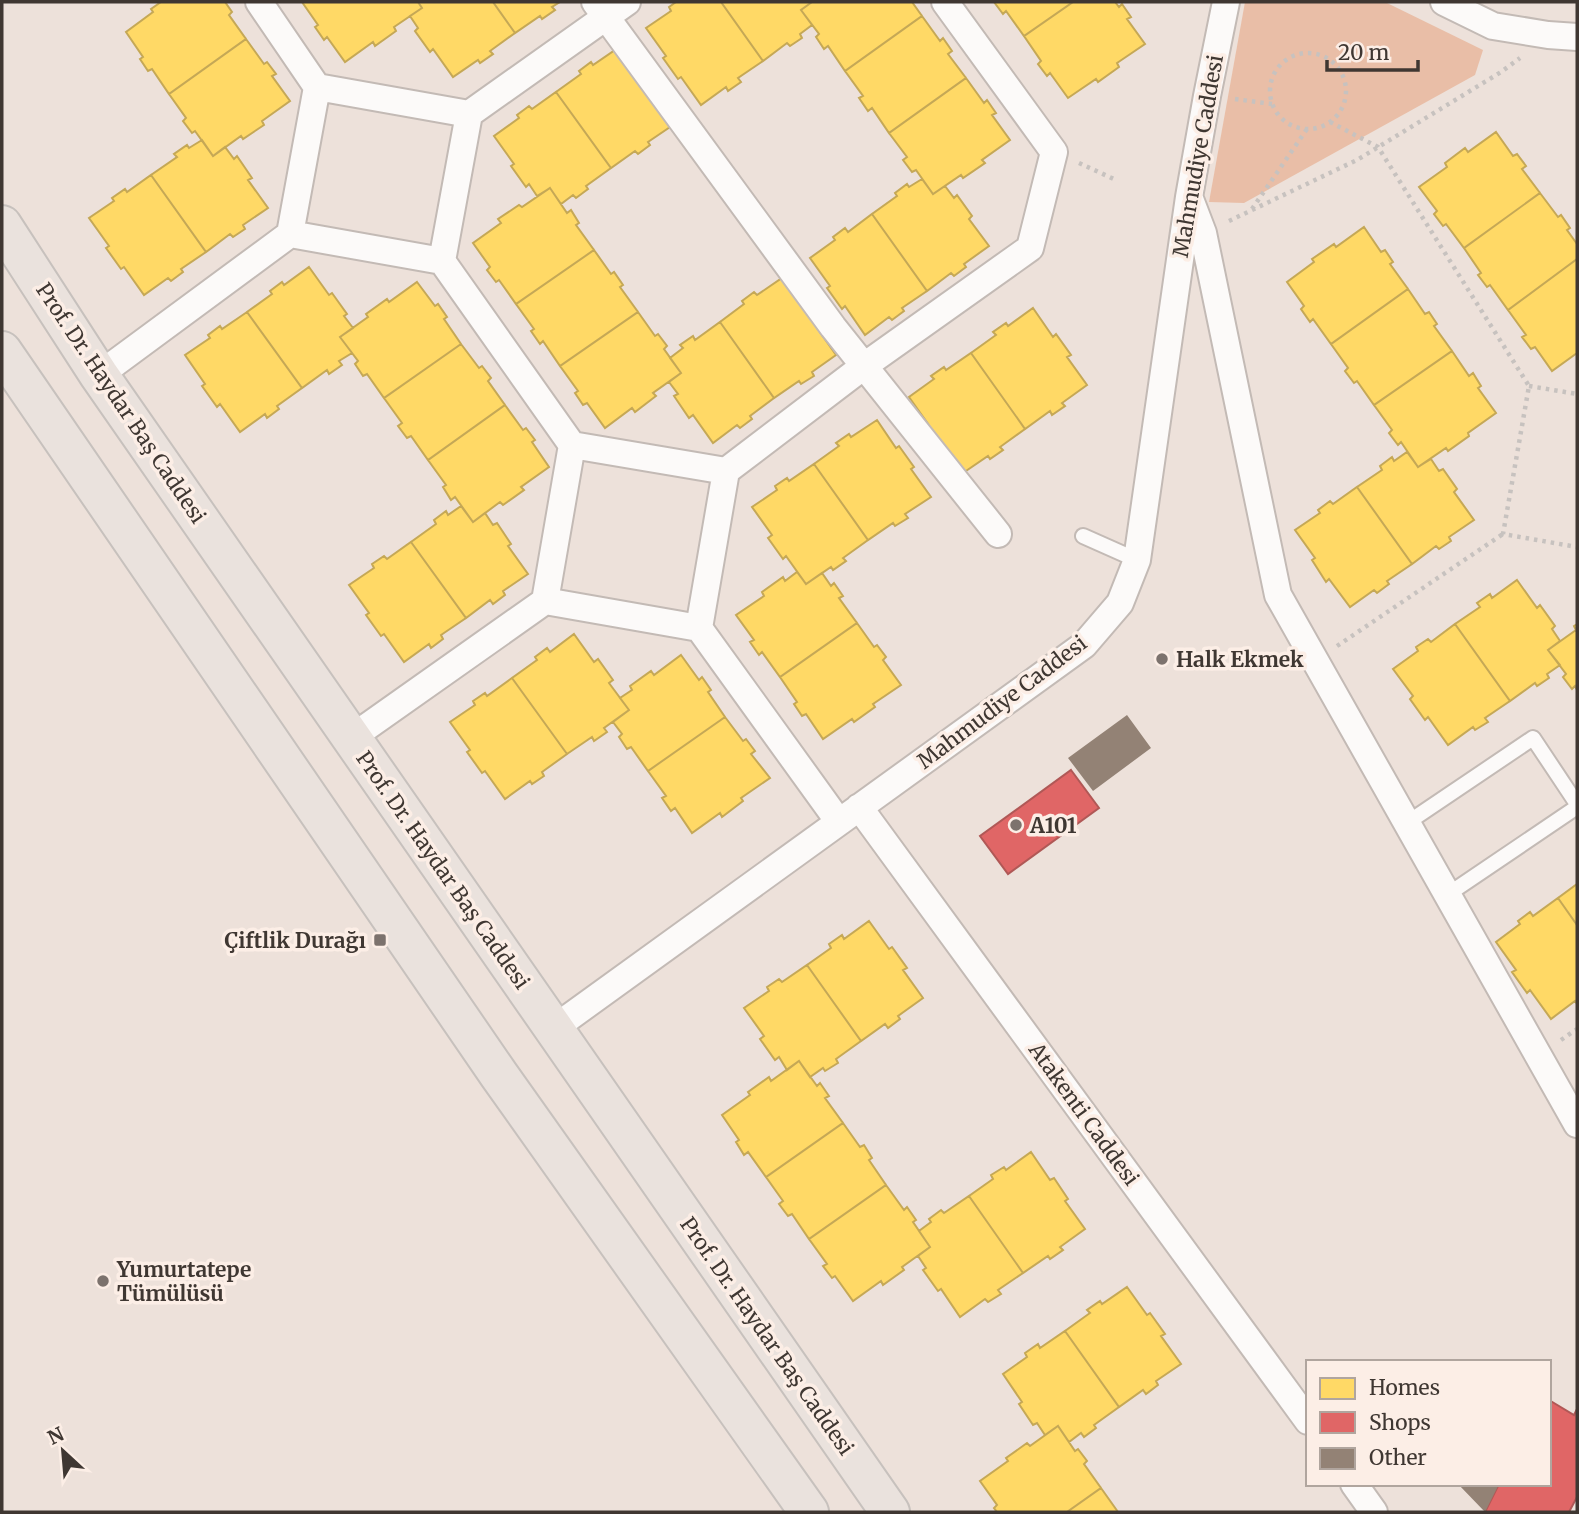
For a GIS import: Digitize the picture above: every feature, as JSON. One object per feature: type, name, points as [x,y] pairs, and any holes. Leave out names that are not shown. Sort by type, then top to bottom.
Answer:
[{"type":"main road","name":"Prof. Dr. Haydar Baş Caddesi","points":[[2,225],[99,375],[890,1512]]},
{"type":"main road","points":[[2,351],[507,1086],[809,1512]]},
{"type":"street","points":[[258,2],[317,87],[469,114]]},
{"type":"street","points":[[545,601],[699,628],[726,471],[864,366],[1030,248],[1054,152],[945,2]]},
{"type":"street","name":"Mahmudiye Caddesi","points":[[553,1029],[1084,645],[1120,603],[1137,560],[1189,197],[1226,2]]},
{"type":"street","points":[[1444,2],[1493,26],[1577,37]]},
{"type":"street","points":[[442,261],[469,114],[609,7],[833,327],[998,534]]},
{"type":"street","points":[[99,375],[290,234],[317,87]]},
{"type":"street","points":[[1189,197],[1203,233],[1278,595],[1577,1124]]},
{"type":"street","points":[[290,234],[442,261],[572,445],[545,601],[351,738]]},
{"type":"street","points":[[572,445],[726,471]]},
{"type":"street","name":"Atakenti Caddesi","points":[[699,628],[849,814],[1306,1418]]},
{"type":"street","points":[[1355,1486],[1374,1512]]},
{"type":"lane","points":[[1083,536],[1137,560]]},
{"type":"lane","points":[[1407,823],[1533,738],[1577,805],[1447,895]]},
{"type":"path","points":[[1203,233],[1357,160],[1501,72],[1549,35]]},
{"type":"path","points":[[1313,53],[1325,56],[1336,64],[1343,75],[1346,88],[1339,113],[1329,121],[1319,127],[1307,129],[1286,121],[1278,114],[1272,104],[1272,79],[1278,67],[1288,58],[1313,53]]},
{"type":"path","points":[[1207,96],[1272,104]]},
{"type":"path","points":[[1329,121],[1378,147],[1529,386],[1503,534]]},
{"type":"path","points":[[1251,210],[1307,129]]},
{"type":"path","points":[[1054,152],[1116,180]]},
{"type":"path","points":[[1529,386],[1577,394]]},
{"type":"path","points":[[1316,660],[1503,534],[1577,547]]},
{"type":"shaded area","points":[[1245,2],[1385,2],[1483,50],[1475,75],[1244,203],[1209,202]]},
{"type":"building: Homes","points":[[161,2],[225,2],[232,12],[229,15],[246,39],[169,94],[152,69],[148,71],[140,59],[143,57],[126,32],[153,12],[151,9]]},
{"type":"building: Homes","points":[[302,2],[418,2],[422,8],[394,27],[396,31],[375,46],[373,42],[345,62],[327,37],[324,40],[315,27],[318,25]]},
{"type":"building: Homes","points":[[418,2],[493,2],[515,33],[490,51],[493,54],[480,63],[478,60],[453,77],[433,49],[430,52],[415,31],[418,28],[410,16],[422,8]]},
{"type":"building: Homes","points":[[493,2],[560,2],[552,7],[555,10],[542,19],[540,16],[515,33]]},
{"type":"building: Homes","points":[[676,2],[721,2],[763,61],[738,78],[741,82],[728,91],[726,87],[701,105],[663,58],[666,56],[646,28],[671,11],[669,7]]},
{"type":"building: Homes","points":[[721,2],[812,2],[801,10],[812,25],[800,34],[802,38],[790,46],[787,43],[763,61]]},
{"type":"building: Homes","points":[[812,2],[912,2],[922,16],[845,71],[828,46],[824,49],[816,37],[819,34],[801,10]]},
{"type":"building: Homes","points":[[994,2],[1073,2],[1024,36],[1006,11],[1003,14]]},
{"type":"building: Homes","points":[[1073,2],[1115,2],[1119,7],[1122,4],[1131,17],[1127,19],[1145,44],[1117,63],[1119,67],[1098,82],[1096,79],[1068,98],[1050,73],[1047,76],[1038,64],[1041,61],[1024,36]]},
{"type":"building: Homes","points":[[922,16],[940,41],[943,38],[952,51],[948,54],[966,78],[889,133],[872,108],[868,111],[859,98],[863,96],[845,71]]},
{"type":"building: Homes","points":[[246,39],[264,64],[267,62],[276,74],[272,76],[290,101],[262,121],[264,125],[243,139],[241,136],[213,156],[195,131],[192,133],[183,121],[186,118],[169,94]]},
{"type":"building: Homes","points":[[618,48],[673,125],[648,142],[650,145],[638,154],[635,151],[611,168],[556,92],[581,74],[579,71],[591,62],[593,65]]},
{"type":"building: Homes","points":[[966,78],[984,103],[987,100],[996,113],[992,115],[1010,140],[982,160],[985,163],[933,194],[916,170],[912,172],[903,160],[907,157],[889,133]]},
{"type":"building: Homes","points":[[556,92],[611,168],[586,186],[588,189],[576,198],[573,195],[561,204],[550,188],[537,196],[529,184],[526,187],[494,136],[519,118],[517,115],[529,106],[532,109]]},
{"type":"building: Homes","points":[[1496,132],[1513,156],[1517,154],[1526,166],[1522,169],[1540,193],[1464,248],[1446,224],[1443,226],[1434,214],[1437,211],[1419,187],[1447,167],[1445,163],[1465,148],[1468,152]]},
{"type":"building: Homes","points":[[202,140],[213,156],[225,147],[234,159],[237,156],[252,178],[248,180],[268,208],[243,225],[245,229],[233,237],[230,234],[206,252],[151,175],[177,157],[174,154],[187,145],[189,148]]},
{"type":"building: Homes","points":[[151,175],[206,252],[181,269],[183,272],[171,281],[168,278],[144,295],[106,248],[109,246],[89,218],[114,201],[112,198],[125,189],[127,192]]},
{"type":"building: Homes","points":[[922,179],[933,194],[945,186],[954,198],[957,195],[972,216],[969,219],[989,246],[964,264],[966,267],[954,276],[951,273],[927,291],[872,214],[897,196],[895,193],[907,184],[909,187]]},
{"type":"building: Homes","points":[[550,188],[567,213],[571,210],[579,223],[576,225],[594,250],[516,304],[499,280],[496,282],[487,270],[490,267],[473,243],[501,223],[498,219]]},
{"type":"building: Homes","points":[[1540,193],[1570,228],[1567,230],[1577,244],[1577,259],[1508,310],[1490,285],[1487,287],[1478,275],[1481,273],[1464,248]]},
{"type":"building: Homes","points":[[872,214],[927,291],[902,308],[904,311],[892,320],[889,317],[865,335],[845,306],[842,309],[827,288],[830,286],[810,258],[835,240],[833,237],[845,228],[848,232]]},
{"type":"building: Homes","points":[[1364,227],[1381,252],[1385,250],[1393,262],[1390,264],[1408,289],[1331,344],[1313,319],[1310,322],[1301,309],[1304,306],[1287,282],[1314,262],[1312,259],[1334,244],[1336,247]]},
{"type":"building: Homes","points":[[594,250],[611,274],[614,272],[623,285],[620,287],[638,312],[560,366],[543,341],[540,344],[531,331],[534,329],[516,304]]},
{"type":"building: Homes","points":[[1577,259],[1577,353],[1552,371],[1535,347],[1531,349],[1522,337],[1526,335],[1508,310]]},
{"type":"building: Homes","points":[[309,267],[347,314],[344,316],[353,328],[340,337],[352,353],[339,361],[342,365],[329,374],[327,370],[302,388],[247,312],[272,294],[270,291],[282,282],[284,285]]},
{"type":"building: Homes","points":[[782,278],[836,355],[812,372],[814,376],[801,384],[799,381],[774,398],[720,322],[744,304],[742,301],[754,292],[757,295]]},
{"type":"building: Homes","points":[[417,282],[435,306],[438,304],[447,317],[444,319],[461,344],[384,398],[367,374],[363,376],[355,364],[358,361],[340,337],[387,299],[389,302]]},
{"type":"building: Homes","points":[[1408,289],[1425,314],[1429,312],[1437,324],[1434,326],[1452,351],[1374,405],[1357,381],[1354,383],[1345,371],[1348,368],[1331,344]]},
{"type":"building: Homes","points":[[1033,308],[1053,337],[1056,334],[1071,355],[1067,357],[1087,385],[1062,403],[1065,406],[1052,415],[1050,411],[1025,429],[971,353],[996,335],[993,332],[1006,323],[1008,326]]},
{"type":"building: Homes","points":[[247,312],[302,388],[277,406],[279,409],[267,418],[265,414],[240,432],[220,404],[217,407],[202,386],[205,384],[185,355],[210,338],[208,335],[220,326],[222,329]]},
{"type":"building: Homes","points":[[638,312],[655,336],[658,334],[667,346],[664,349],[681,373],[653,393],[656,396],[635,412],[632,408],[605,428],[587,403],[583,405],[575,393],[578,391],[560,366]]},
{"type":"building: Homes","points":[[720,322],[774,398],[750,416],[752,419],[740,428],[737,425],[713,443],[693,415],[689,418],[674,396],[678,394],[669,382],[681,373],[670,358],[683,348],[680,345],[693,336],[695,340]]},
{"type":"building: Homes","points":[[461,344],[479,368],[482,366],[491,378],[488,381],[505,405],[428,460],[411,436],[407,438],[398,426],[402,423],[384,398]]},
{"type":"building: Homes","points":[[1452,351],[1469,376],[1473,373],[1481,386],[1478,388],[1496,413],[1448,451],[1446,448],[1418,467],[1401,442],[1398,445],[1389,433],[1392,430],[1374,405]]},
{"type":"building: Homes","points":[[971,353],[1025,429],[1000,447],[1003,450],[990,459],[988,456],[963,473],[925,427],[928,424],[909,397],[934,379],[931,376],[944,367],[946,370]]},
{"type":"building: Homes","points":[[505,405],[523,430],[526,428],[535,440],[532,442],[549,467],[521,487],[524,490],[503,505],[500,502],[473,522],[455,497],[451,500],[443,487],[446,485],[428,460]]},
{"type":"building: Homes","points":[[877,420],[896,448],[899,446],[914,467],[911,469],[931,497],[905,514],[908,518],[895,526],[893,523],[868,540],[814,464],[839,446],[836,443],[849,434],[851,437]]},
{"type":"building: Homes","points":[[1407,452],[1418,467],[1431,459],[1439,471],[1443,469],[1457,489],[1454,492],[1474,520],[1449,537],[1451,541],[1439,549],[1436,546],[1412,564],[1357,487],[1382,470],[1380,466],[1392,457],[1394,461]]},
{"type":"building: Homes","points":[[814,464],[868,540],[843,558],[846,561],[833,570],[831,567],[806,584],[786,556],[783,559],[768,538],[772,535],[752,507],[777,490],[775,486],[787,478],[789,481]]},
{"type":"building: Homes","points":[[1357,487],[1412,564],[1387,581],[1389,584],[1377,593],[1374,590],[1350,607],[1329,579],[1326,582],[1312,560],[1315,558],[1295,530],[1320,513],[1318,510],[1330,501],[1333,504]]},
{"type":"building: Homes","points":[[461,506],[473,522],[485,513],[493,525],[497,523],[511,544],[508,546],[528,574],[503,591],[505,595],[493,604],[490,600],[466,618],[411,542],[436,524],[434,520],[446,511],[448,515]]},
{"type":"building: Homes","points":[[411,542],[466,618],[441,635],[443,639],[431,648],[429,644],[404,662],[366,615],[369,613],[349,585],[374,568],[372,564],[384,556],[387,559]]},
{"type":"building: Homes","points":[[797,572],[806,584],[822,573],[831,586],[834,583],[843,596],[839,598],[857,623],[780,677],[762,652],[759,655],[750,642],[754,640],[736,615],[764,596],[762,592],[783,577],[785,581]]},
{"type":"building: Homes","points":[[1517,580],[1537,608],[1540,605],[1555,626],[1552,629],[1560,641],[1548,650],[1560,665],[1547,674],[1549,678],[1537,686],[1535,683],[1510,701],[1455,624],[1480,607],[1477,603],[1490,594],[1492,598]]},
{"type":"building: Homes","points":[[857,623],[874,647],[877,645],[886,657],[883,660],[901,685],[873,704],[875,707],[854,722],[852,719],[823,739],[806,714],[802,716],[794,704],[797,702],[780,677]]},
{"type":"building: Homes","points":[[1455,624],[1510,701],[1485,718],[1488,722],[1475,730],[1473,727],[1448,745],[1428,717],[1425,720],[1410,699],[1413,696],[1393,669],[1418,651],[1416,647],[1428,639],[1431,642]]},
{"type":"building: Homes","points":[[1577,624],[1577,690],[1575,686],[1572,689],[1563,677],[1566,674],[1548,650],[1576,630],[1574,626]]},
{"type":"building: Homes","points":[[574,634],[594,662],[598,659],[613,680],[609,683],[629,710],[604,728],[607,732],[594,741],[592,737],[567,754],[512,678],[537,660],[535,657],[547,648],[550,652]]},
{"type":"building: Homes","points":[[681,655],[699,680],[702,677],[711,690],[708,692],[725,717],[648,771],[631,747],[627,749],[619,737],[622,734],[613,722],[629,710],[620,698],[632,690],[630,686],[651,671],[654,675]]},
{"type":"building: Homes","points":[[512,678],[567,754],[542,772],[544,776],[532,784],[530,781],[505,799],[467,752],[470,750],[450,722],[475,705],[473,701],[485,693],[487,696]]},
{"type":"building: Homes","points":[[725,717],[743,741],[746,739],[755,751],[751,754],[770,778],[741,798],[743,801],[722,817],[720,813],[692,833],[675,808],[671,811],[662,798],[666,796],[648,771]]},
{"type":"building: Homes","points":[[1577,884],[1577,925],[1558,898]]},
{"type":"building: Homes","points":[[1558,898],[1577,925],[1577,1004],[1575,1001],[1551,1019],[1530,990],[1527,993],[1512,972],[1516,970],[1496,942],[1520,924],[1518,921],[1530,912],[1533,916]]},
{"type":"building: Homes","points":[[869,921],[907,968],[903,970],[923,998],[898,1016],[900,1019],[888,1028],[885,1024],[861,1041],[807,965],[831,948],[829,944],[842,935],[844,939]]},
{"type":"building: Homes","points":[[807,965],[861,1041],[836,1059],[838,1063],[825,1071],[823,1068],[810,1077],[799,1061],[787,1070],[779,1057],[775,1060],[760,1039],[764,1036],[744,1008],[769,991],[767,987],[779,979],[782,982]]},
{"type":"building: Homes","points":[[799,1061],[817,1086],[820,1083],[829,1096],[825,1098],[843,1123],[766,1177],[748,1152],[744,1155],[736,1142],[739,1140],[722,1115],[769,1077],[771,1081]]},
{"type":"building: Homes","points":[[843,1123],[860,1147],[864,1145],[872,1158],[869,1160],[886,1185],[809,1239],[792,1214],[788,1216],[779,1204],[783,1201],[766,1177]]},
{"type":"building: Homes","points":[[1031,1152],[1050,1180],[1054,1178],[1068,1199],[1065,1201],[1085,1229],[1060,1247],[1063,1250],[1050,1259],[1048,1256],[1023,1273],[969,1196],[993,1179],[991,1175],[1004,1167],[1006,1170]]},
{"type":"building: Homes","points":[[886,1185],[904,1210],[907,1207],[916,1220],[913,1222],[930,1247],[883,1285],[881,1281],[853,1301],[835,1276],[832,1278],[823,1266],[827,1264],[809,1239]]},
{"type":"building: Homes","points":[[969,1196],[1023,1273],[998,1290],[1001,1294],[988,1302],[985,1299],[960,1317],[941,1289],[938,1291],[923,1270],[926,1268],[918,1256],[930,1247],[919,1231],[941,1210],[944,1213]]},
{"type":"building: Homes","points":[[1127,1287],[1165,1334],[1161,1336],[1181,1364],[1156,1381],[1158,1385],[1146,1394],[1143,1390],[1119,1407],[1065,1331],[1090,1313],[1087,1310],[1100,1301],[1102,1304]]},
{"type":"building: Homes","points":[[1065,1331],[1119,1407],[1094,1425],[1096,1428],[1084,1437],[1081,1433],[1069,1442],[1058,1426],[1045,1435],[1037,1423],[1033,1425],[1019,1404],[1022,1402],[1003,1374],[1027,1357],[1025,1353],[1038,1344],[1040,1348]]},
{"type":"building: Homes","points":[[1058,1426],[1075,1451],[1078,1449],[1087,1461],[1084,1464],[1101,1488],[1067,1512],[997,1512],[994,1508],[997,1505],[980,1481],[1027,1443],[1030,1446]]},
{"type":"building: Homes","points":[[1101,1488],[1118,1512],[1067,1512]]},
{"type":"building: Shops","points":[[1071,770],[1099,808],[1008,874],[980,836]]},
{"type":"building: Shops","points":[[1551,1401],[1574,1415],[1577,1409],[1577,1497],[1569,1512],[1485,1512],[1498,1486],[1551,1486]]},
{"type":"building: Other","points":[[1127,715],[1151,748],[1093,791],[1068,758]]},
{"type":"building: Other","points":[[1460,1486],[1498,1486],[1485,1512]]},
{"type":"place","name":"Halk Ekmek","points":[[1162,659]]},
{"type":"place","name":"A101","points":[[1016,825]]},
{"type":"place","name":"Çiftlik Durağı","points":[[380,940]]},
{"type":"place","name":"Yumurtatepe Tümülüsü","points":[[103,1281]]}]
